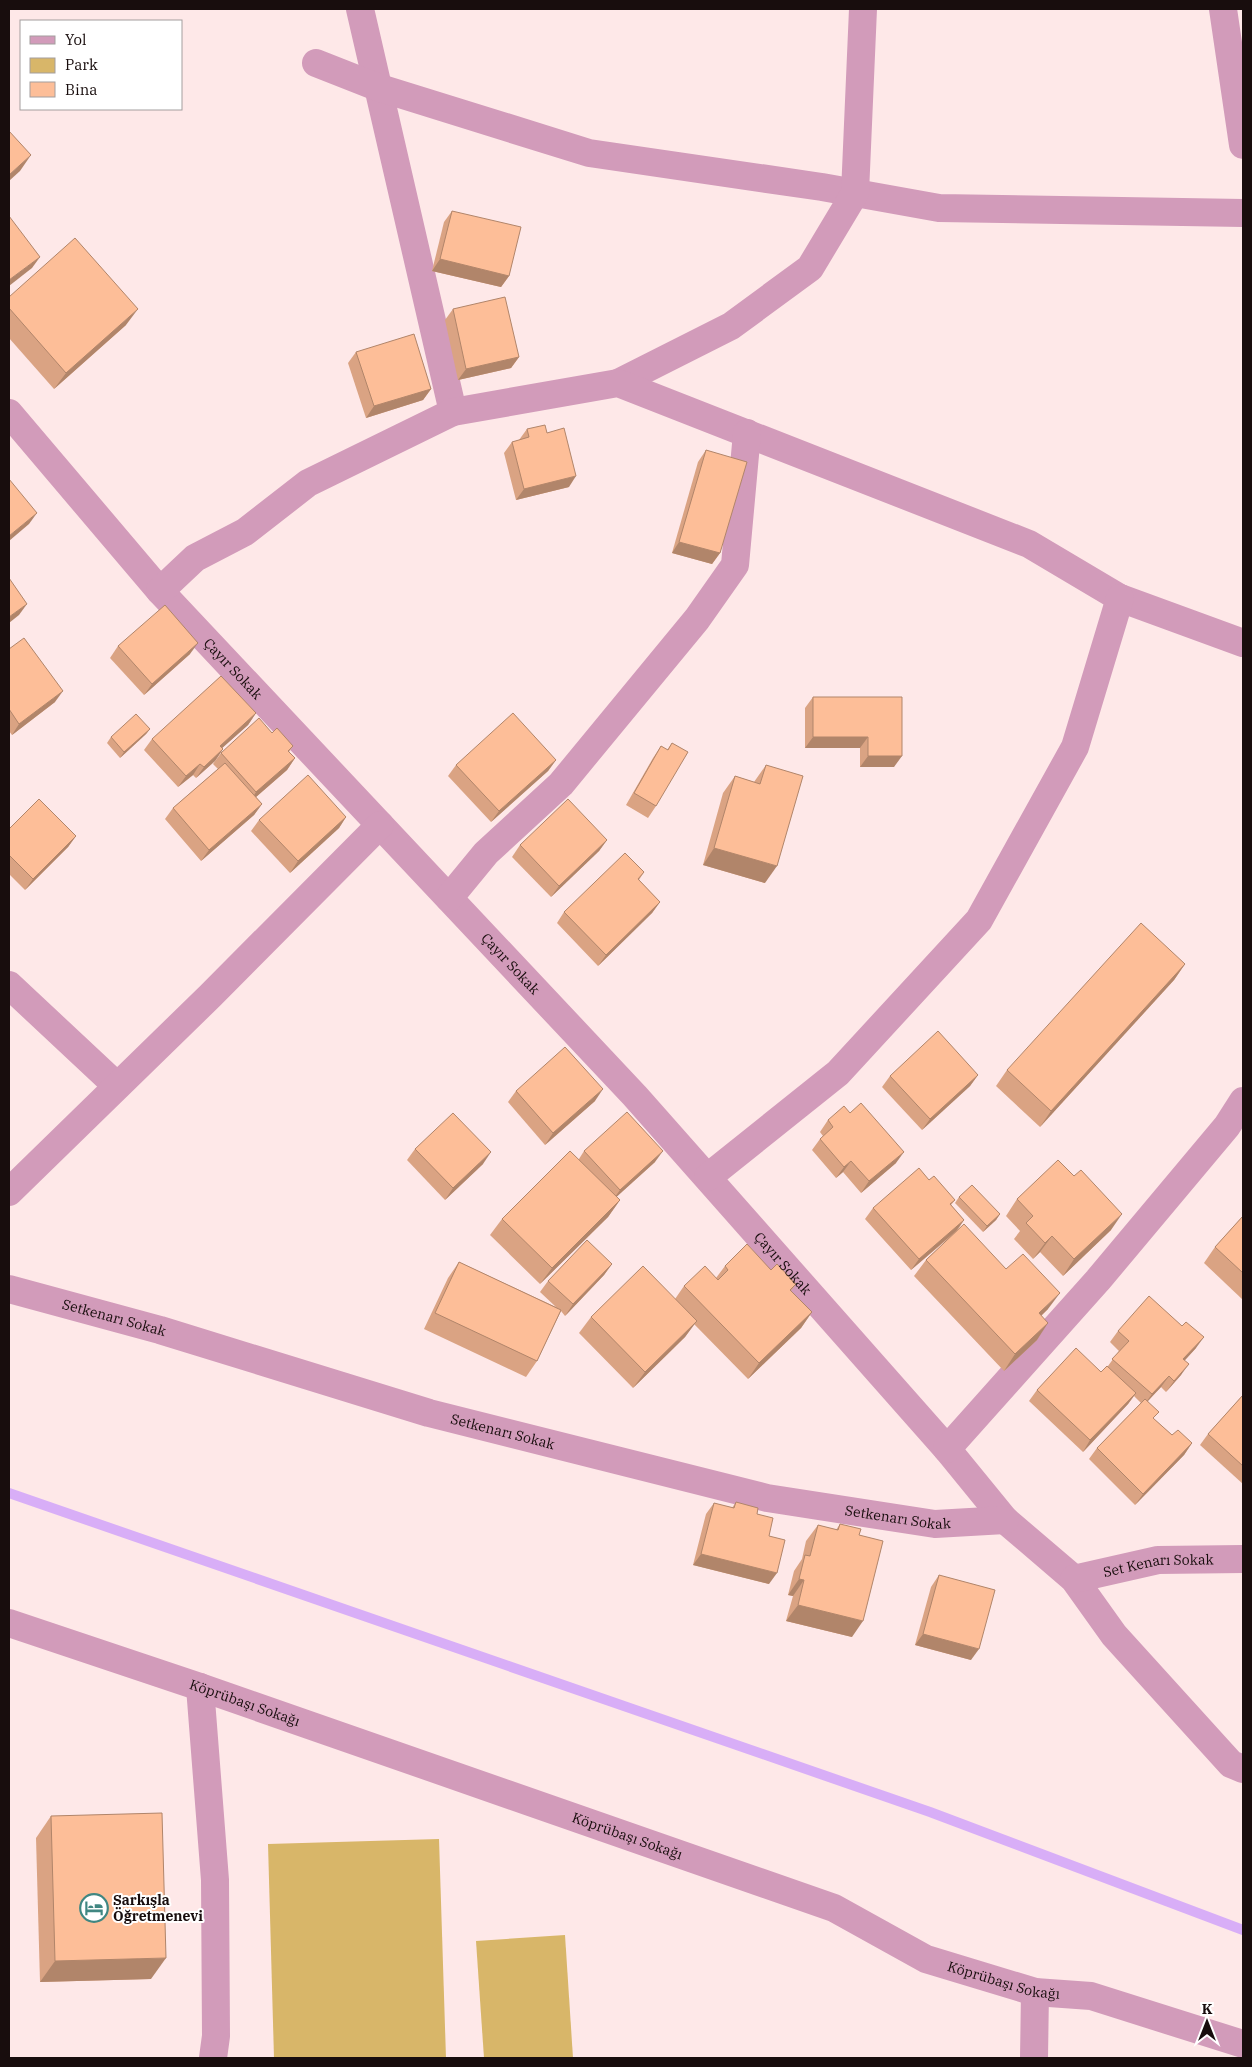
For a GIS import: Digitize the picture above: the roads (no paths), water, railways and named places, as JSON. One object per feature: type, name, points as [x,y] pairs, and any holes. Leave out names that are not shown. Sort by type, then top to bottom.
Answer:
[{"type":"street","points":[[360,9],[453,412]]},
{"type":"street","points":[[160,591],[195,558],[245,532],[308,483],[453,412],[618,383],[732,326],[810,268],[855,193],[863,9]]},
{"type":"street","points":[[1223,9],[1243,145]]},
{"type":"street","points":[[316,63],[377,87],[588,154],[855,193],[939,208],[1243,213]]},
{"type":"street","points":[[618,383],[1029,544],[1120,598],[1243,643]]},
{"type":"street","name":"Çayır Sokak","points":[[9,413],[160,591],[708,1177],[947,1449],[1005,1520],[1074,1579],[1114,1635],[1231,1764],[1243,1769]]},
{"type":"street","points":[[449,898],[486,853],[560,784],[697,619],[734,565],[747,433]]},
{"type":"street","points":[[708,1177],[838,1073],[979,920],[1074,747],[1120,598]]},
{"type":"street","points":[[9,1192],[380,825]]},
{"type":"street","points":[[9,985],[117,1086]]},
{"type":"street","points":[[947,1449],[1098,1280],[1227,1126],[1243,1101]]},
{"type":"street","name":"Setkenarı Sokak","points":[[9,1289],[160,1330],[429,1413],[767,1498],[935,1524],[1005,1520]]},
{"type":"street","name":"Set Kenarı Sokak","points":[[1074,1579],[1158,1560],[1243,1559]]},
{"type":"street","name":"Köprübaşı Sokağı","points":[[9,1623],[200,1687],[834,1908],[926,1959],[1035,1992],[1091,1996],[1243,2044]]},
{"type":"street","points":[[200,1687],[215,1880],[216,2036],[213,2058]]},
{"type":"street","points":[[1034,2058],[1035,1992]]},
{"type":"waterway","points":[[9,1493],[930,1812],[1243,1930]]},
{"type":"place","name":"Şarkışla Öğretmenevi","points":[[94,1908]]}]
